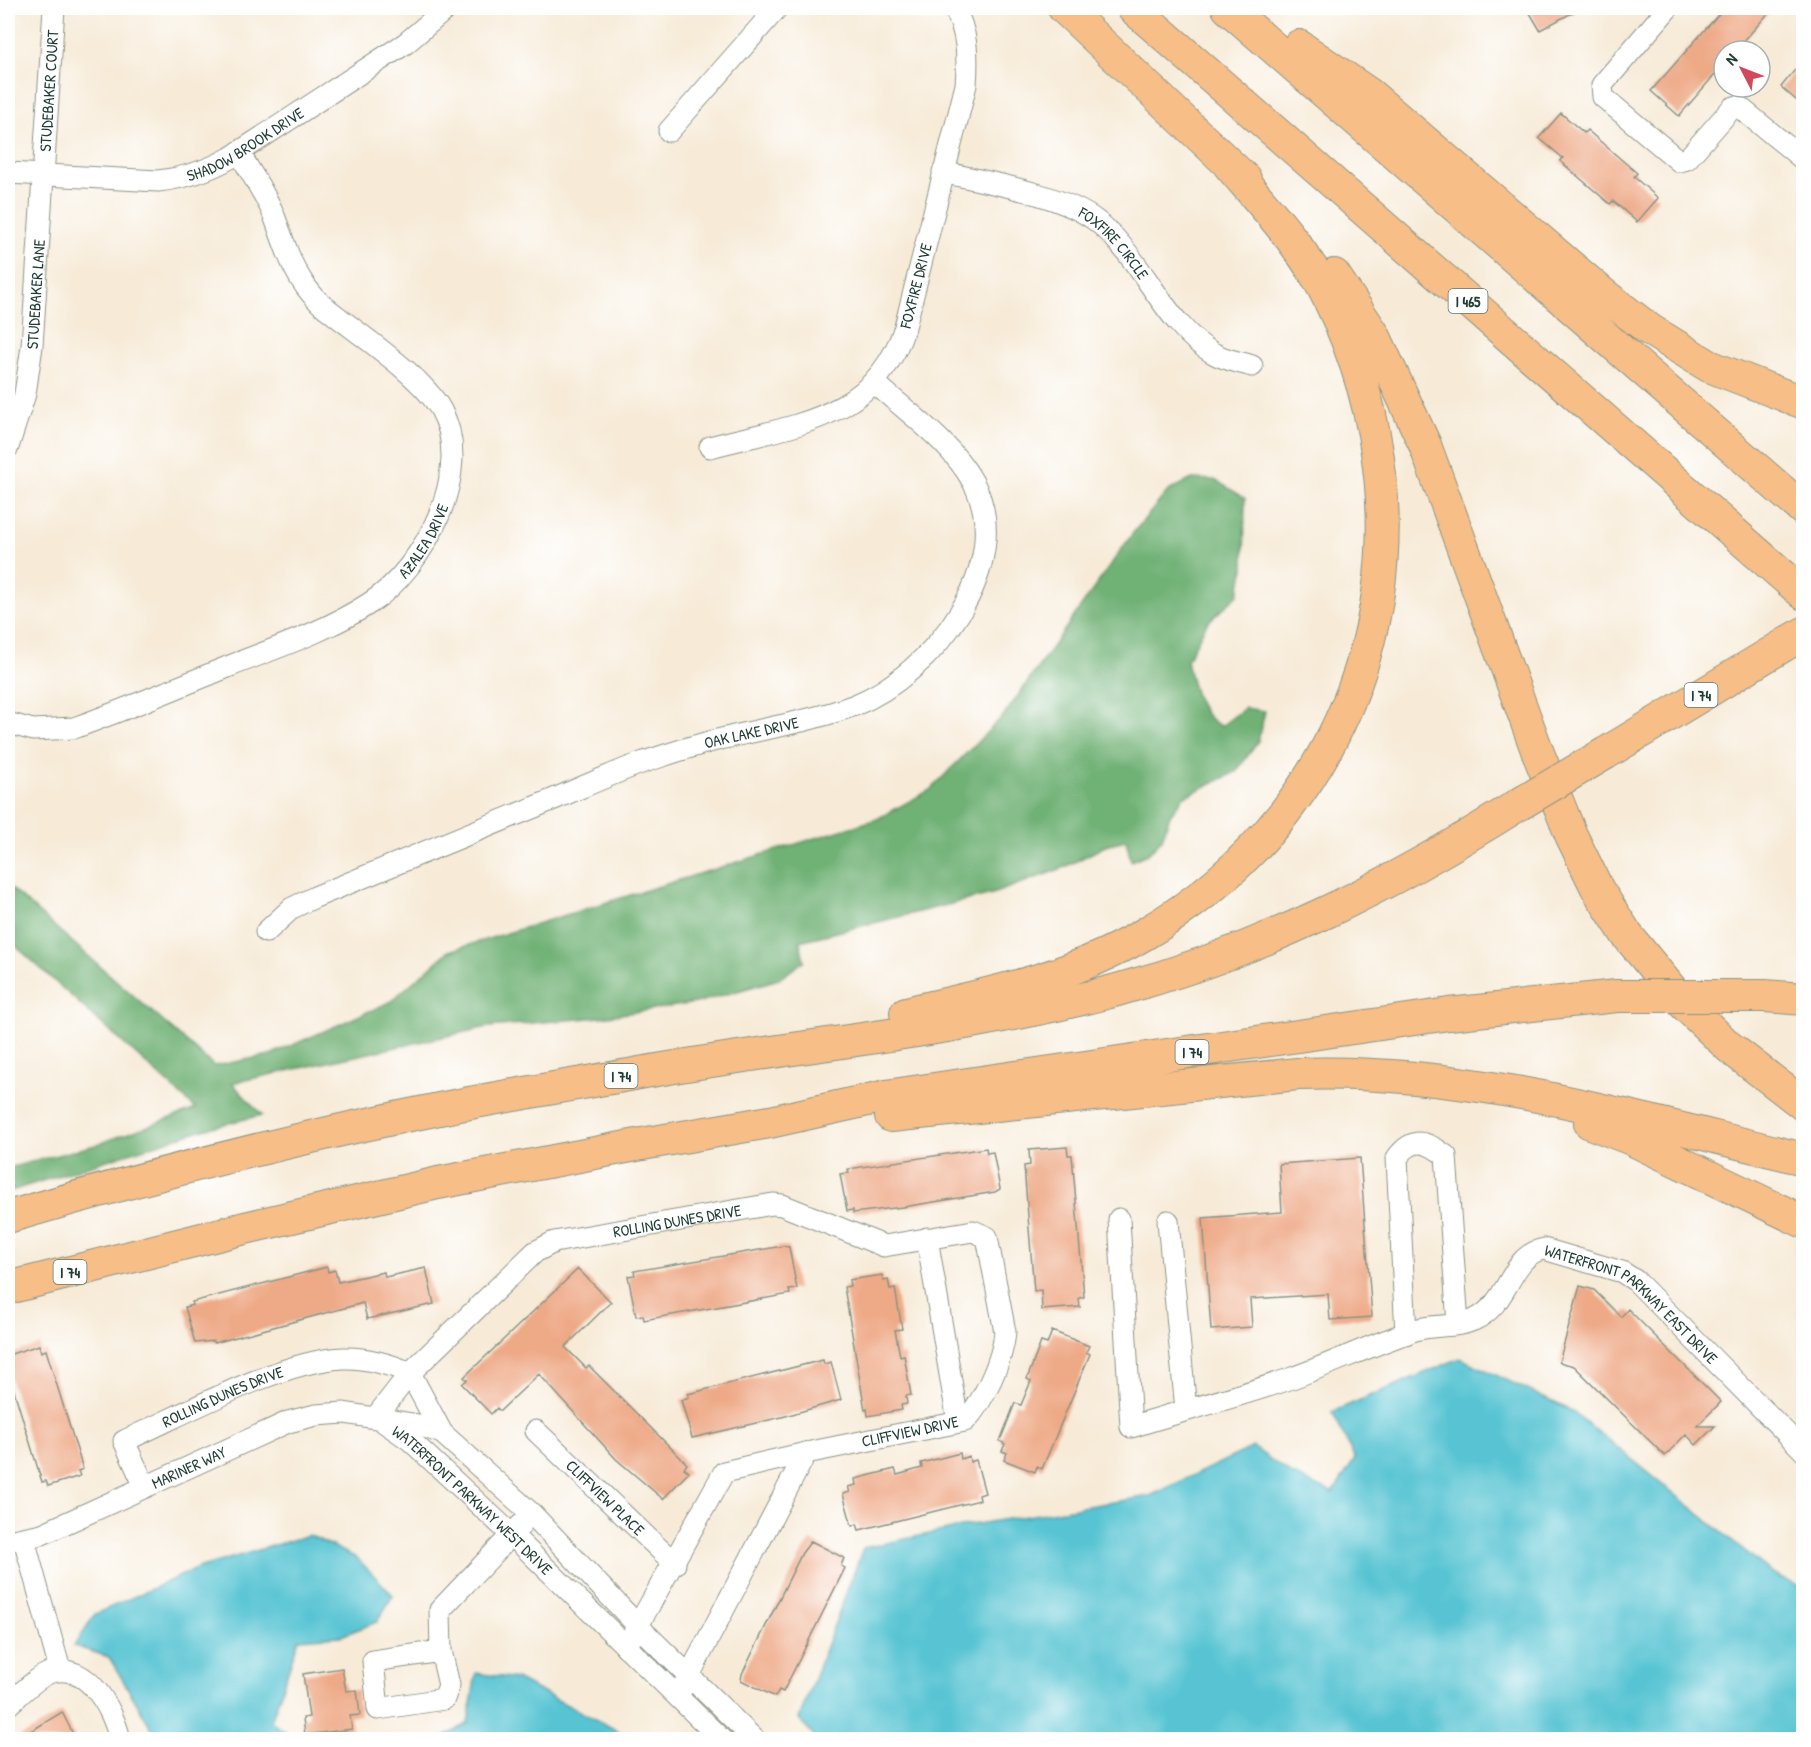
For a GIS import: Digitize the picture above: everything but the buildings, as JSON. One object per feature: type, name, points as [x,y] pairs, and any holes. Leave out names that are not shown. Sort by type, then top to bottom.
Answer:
[{"type":"highway","points":[[1064,8],[1275,205],[1312,246],[1374,334],[1425,445],[1538,753],[1571,835],[1598,890],[1627,935],[1680,1000],[1729,1047],[1803,1105]]},
{"type":"highway","name":"I 465","points":[[1133,8],[1803,594]]},
{"type":"highway","points":[[1228,8],[1803,510]]},
{"type":"highway","points":[[1242,8],[1370,94],[1603,294],[1650,330],[1709,366],[1801,401]]},
{"type":"highway","points":[[664,1069],[1009,990],[1094,961],[1168,920],[1230,873],[1274,827],[1314,771],[1352,691],[1375,616],[1383,550],[1382,475],[1367,398],[1346,336],[1328,297],[1302,254],[1230,165]]},
{"type":"highway","name":"I 74","points":[[8,1217],[271,1147],[453,1106],[664,1069],[974,1021],[1052,1006],[1160,978],[1248,948],[1341,908],[1445,851],[1800,635]]},
{"type":"highway","name":"I 74","points":[[8,1288],[438,1183],[642,1143],[770,1122],[886,1096],[1449,1014],[1617,996],[1765,996],[1803,999]]},
{"type":"highway","points":[[770,1122],[888,1116],[1298,1074],[1374,1074],[1457,1083],[1555,1099],[1803,1159]]},
{"type":"highway","points":[[1457,1083],[1605,1128],[1803,1222]]},
{"type":"street","name":"STUDEBAKER COURT","points":[[43,175],[54,8]]},
{"type":"street","name":"SHADOW BROOK DRIVE","points":[[8,173],[141,181],[176,179],[216,166],[406,43],[447,8]]},
{"type":"street","points":[[669,130],[777,8]]},
{"type":"street","name":"FOXFIRE DRIVE","points":[[710,447],[822,418],[848,405],[875,383],[894,357],[905,327],[966,85],[968,60],[965,34],[954,8]]},
{"type":"street","points":[[1668,8],[1602,85],[1603,97],[1679,161],[1687,159],[1732,108],[1738,106],[1803,160]]},
{"type":"street","name":"AZALEA DRIVE","points":[[8,723],[33,730],[74,728],[343,620],[385,592],[407,567],[426,539],[450,487],[453,448],[447,424],[436,403],[421,384],[319,302],[306,287],[289,259],[272,212],[239,152]]},
{"type":"street","name":"FOXFIRE CIRCLE","points":[[943,172],[1052,199],[1090,216],[1119,243],[1185,328],[1213,353],[1252,366]]},
{"type":"street","name":"STUDEBAKER LANE","points":[[8,447],[29,370],[43,175]]},
{"type":"street","name":"OAK LAKE DRIVE","points":[[266,932],[292,908],[315,897],[636,765],[713,740],[820,716],[850,706],[905,675],[939,640],[972,592],[985,553],[986,529],[977,489],[964,468],[948,449],[875,383]]},
{"type":"street","points":[[1412,1332],[1397,1158],[1404,1148],[1417,1143],[1429,1143],[1446,1155],[1458,1324]]},
{"type":"street","name":"ROLLING DUNES DRIVE","points":[[376,1417],[410,1373],[535,1252],[554,1242],[773,1204],[790,1208],[874,1244],[891,1246],[973,1231],[987,1238]]},
{"type":"street","name":"WATERFRONT PARKWAY EAST DRIVE","points":[[1119,1218],[1131,1427],[1290,1378],[1412,1332],[1474,1320],[1490,1310],[1503,1296],[1521,1260],[1536,1250],[1551,1251],[1622,1272],[1640,1284],[1803,1451]]},
{"type":"street","points":[[1168,1221],[1185,1410]]},
{"type":"street","points":[[927,1238],[958,1422]]},
{"type":"street","name":"CLIFFVIEW DRIVE","points":[[627,1647],[724,1472],[964,1421],[978,1407],[1004,1344],[1005,1332],[987,1238]]},
{"type":"street","name":"ROLLING DUNES DRIVE","points":[[145,1487],[124,1441],[269,1376],[341,1358],[385,1364],[410,1373]]},
{"type":"street","points":[[410,1373],[442,1433]]},
{"type":"street","name":"MARINER WAY","points":[[16,1540],[42,1534],[288,1422],[328,1414],[376,1417]]},
{"type":"street","name":"WATERFRONT PARKWAY WEST DRIVE","points":[[376,1417],[418,1425],[442,1433],[532,1514],[639,1627],[755,1740]]},
{"type":"street","name":"WATERFRONT PARKWAY WEST DRIVE","points":[[376,1417],[410,1440],[512,1534],[722,1740]]},
{"type":"street","name":"CLIFFVIEW PLACE","points":[[536,1431],[675,1563]]},
{"type":"street","points":[[678,1695],[806,1453]]},
{"type":"street","points":[[441,1651],[440,1610],[532,1514]]},
{"type":"street","points":[[16,1540],[66,1671]]},
{"type":"street","points":[[8,1705],[48,1674],[66,1671],[81,1675],[92,1686],[112,1718],[120,1740]]},
{"type":"green space","points":[[1192,479],[1215,480],[1245,498],[1244,569],[1238,595],[1207,623],[1187,660],[1193,688],[1201,707],[1213,721],[1221,726],[1245,708],[1265,711],[1258,742],[1236,772],[1183,797],[1170,815],[1162,839],[1148,854],[1131,861],[1126,840],[1109,844],[1063,868],[992,894],[800,941],[804,961],[779,979],[696,1003],[601,1017],[488,1027],[232,1083],[262,1115],[204,1129],[8,1192],[8,1168],[95,1145],[196,1109],[8,939],[8,886],[214,1066],[270,1055],[390,1002],[449,951],[877,819],[930,790],[1005,714],[1133,533],[1168,491]]},
{"type":"water","points":[[1460,1358],[1572,1411],[1771,1572],[1803,1589],[1803,1739],[817,1740],[799,1719],[863,1548],[971,1525],[1150,1496],[1253,1447],[1291,1474],[1333,1493],[1355,1459],[1332,1412]]},
{"type":"water","points":[[309,1535],[357,1558],[393,1595],[377,1622],[341,1636],[299,1639],[271,1721],[295,1739],[158,1739],[109,1657],[74,1646],[95,1614],[198,1568]]},
{"type":"water","points":[[476,1673],[516,1679],[634,1739],[441,1739],[468,1723]]}]
